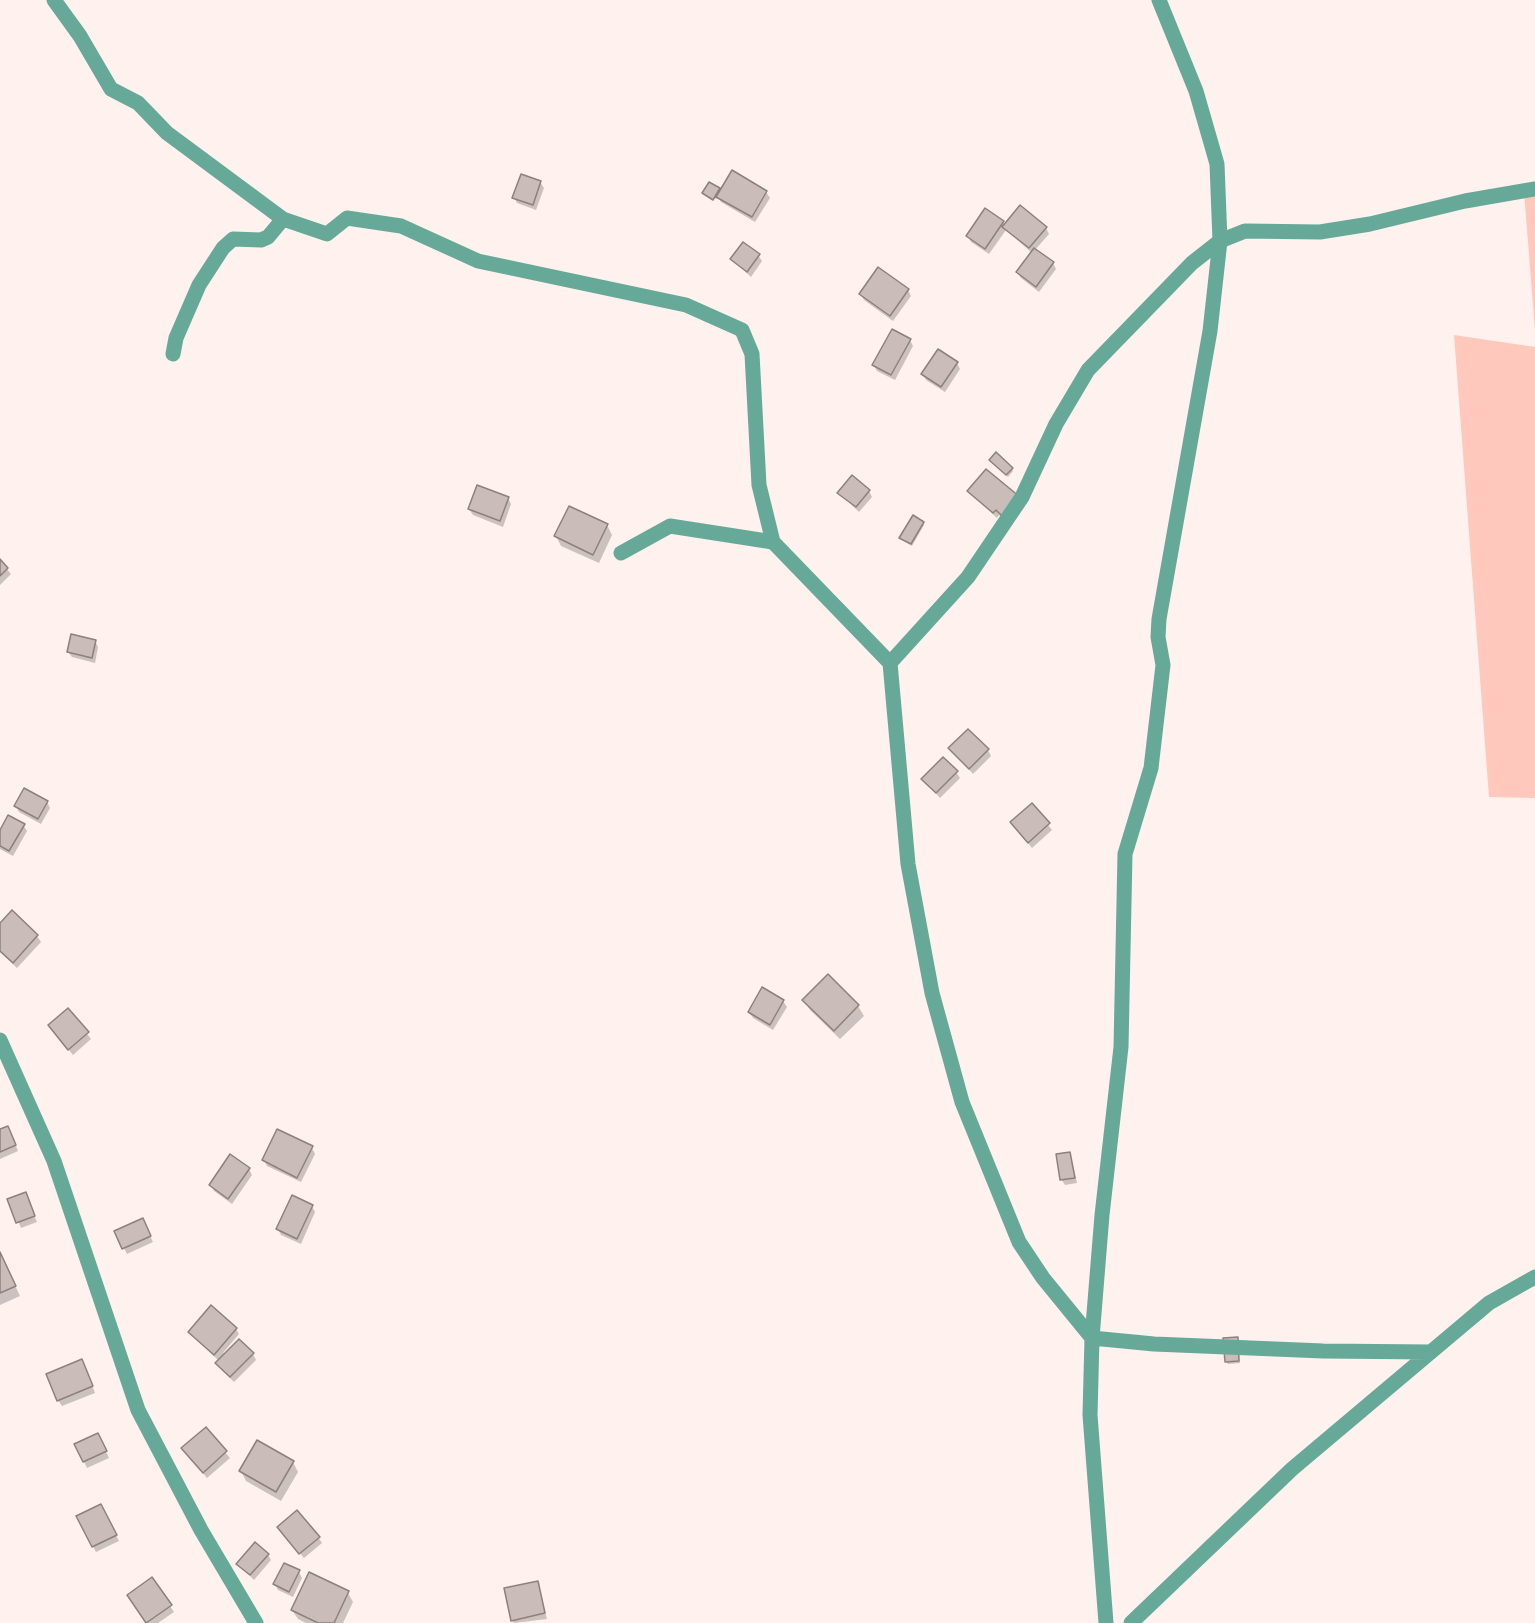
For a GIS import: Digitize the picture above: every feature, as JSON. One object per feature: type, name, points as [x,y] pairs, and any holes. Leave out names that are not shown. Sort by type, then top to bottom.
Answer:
[{"type":"street","points":[[54,0],[80,36],[111,89],[138,103],[167,133],[283,219],[327,234],[346,218],[400,226],[478,261],[686,305],[742,330],[752,354],[759,485],[773,542],[890,663],[908,864],[932,993],[962,1102],[1019,1242],[1042,1278],[1092,1338],[1154,1344],[1323,1352],[1430,1352]]},
{"type":"street","points":[[1106,1623],[1090,1414],[1092,1338],[1102,1215],[1121,1047],[1125,854],[1151,768],[1164,665],[1158,637],[1159,619],[1210,331],[1220,241],[1217,164],[1196,91],[1159,0]]},
{"type":"street","points":[[890,663],[968,577],[1022,497],[1056,424],[1089,370],[1192,263],[1220,241],[1245,231],[1320,232],[1370,224],[1465,201],[1535,189]]},
{"type":"street","points":[[1220,217],[1245,231]]},
{"type":"street","points":[[173,354],[176,338],[199,285],[223,248],[233,239],[261,240],[268,237],[283,219]]},
{"type":"street","points":[[621,553],[670,526],[773,542]]},
{"type":"street","points":[[0,1040],[54,1161],[138,1410],[201,1530],[256,1623]]},
{"type":"street","points":[[1131,1623],[1292,1469],[1490,1303],[1535,1277]]},
{"type":"shaded area","points":[[1535,191],[1535,330],[1524,192]]},
{"type":"shaded area","points":[[1454,335],[1535,347],[1535,798],[1489,797]]},
{"type":"building","points":[[732,170],[767,191],[752,217],[716,197]]},
{"type":"building","points":[[521,174],[541,181],[533,205],[512,198]]},
{"type":"building","points":[[709,182],[720,188],[713,200],[702,193]]},
{"type":"building","points":[[1020,205],[1047,227],[1029,248],[1002,227]]},
{"type":"building","points":[[985,208],[1004,221],[985,249],[966,236]]},
{"type":"building","points":[[743,242],[760,254],[747,272],[730,259]]},
{"type":"building","points":[[1034,248],[1054,262],[1036,287],[1016,272]]},
{"type":"building","points":[[878,267],[909,289],[890,316],[859,294]]},
{"type":"building","points":[[892,329],[911,339],[891,375],[872,365]]},
{"type":"building","points":[[938,349],[958,362],[941,387],[921,374]]},
{"type":"building","points":[[996,452],[1013,468],[1006,475],[989,460]]},
{"type":"building","points":[[986,469],[1020,497],[1003,517],[996,510],[993,513],[967,491]]},
{"type":"building","points":[[852,475],[870,490],[856,507],[837,493]]},
{"type":"building","points":[[477,485],[509,497],[500,521],[468,509]]},
{"type":"building","points":[[569,506],[608,524],[593,555],[554,536]]},
{"type":"building","points":[[913,515],[924,522],[911,544],[899,538]]},
{"type":"building","points":[[0,559],[8,568],[0,576]]},
{"type":"building","points":[[71,634],[96,640],[92,658],[67,652]]},
{"type":"building","points":[[968,729],[989,749],[969,769],[948,748]]},
{"type":"building","points":[[943,757],[958,771],[936,793],[921,779]]},
{"type":"building","points":[[24,788],[48,801],[38,819],[14,806]]},
{"type":"building","points":[[1032,803],[1050,823],[1028,843],[1010,822]]},
{"type":"building","points":[[8,815],[25,824],[9,851],[0,846],[0,830]]},
{"type":"building","points":[[12,910],[38,935],[13,963],[0,951],[0,923]]},
{"type":"building","points":[[828,974],[859,1005],[834,1031],[802,1000]]},
{"type":"building","points":[[762,987],[784,1000],[770,1025],[748,1012]]},
{"type":"building","points":[[68,1008],[89,1032],[68,1050],[48,1025]]},
{"type":"building","points":[[8,1126],[16,1145],[0,1152],[0,1129]]},
{"type":"building","points":[[277,1129],[313,1146],[297,1178],[262,1160]]},
{"type":"building","points":[[1070,1152],[1075,1178],[1060,1180],[1056,1154]]},
{"type":"building","points":[[230,1154],[250,1168],[228,1199],[209,1185]]},
{"type":"building","points":[[26,1192],[35,1216],[16,1223],[7,1199]]},
{"type":"building","points":[[292,1195],[313,1205],[297,1239],[276,1229]]},
{"type":"building","points":[[143,1218],[151,1236],[122,1249],[114,1231]]},
{"type":"building","points":[[0,1252],[16,1286],[0,1293]]},
{"type":"building","points":[[211,1305],[237,1328],[214,1355],[188,1332]]},
{"type":"building","points":[[1238,1337],[1239,1361],[1225,1362],[1223,1338]]},
{"type":"building","points":[[239,1339],[254,1353],[230,1377],[215,1363]]},
{"type":"building","points":[[82,1359],[93,1386],[57,1401],[46,1374]]},
{"type":"building","points":[[206,1427],[227,1451],[203,1473],[181,1448]]},
{"type":"building","points":[[98,1433],[107,1451],[83,1462],[74,1444]]},
{"type":"building","points":[[257,1440],[294,1461],[276,1492],[239,1471]]},
{"type":"building","points":[[101,1504],[117,1535],[92,1547],[76,1516]]},
{"type":"building","points":[[297,1510],[320,1537],[299,1554],[277,1527]]},
{"type":"building","points":[[255,1542],[269,1554],[250,1575],[236,1564]]},
{"type":"building","points":[[284,1563],[300,1570],[289,1592],[273,1584]]},
{"type":"building","points":[[309,1572],[349,1591],[334,1623],[318,1623],[291,1610]]},
{"type":"building","points":[[152,1577],[172,1605],[146,1623],[127,1595]]},
{"type":"building","points":[[538,1581],[545,1613],[511,1621],[504,1588]]}]
